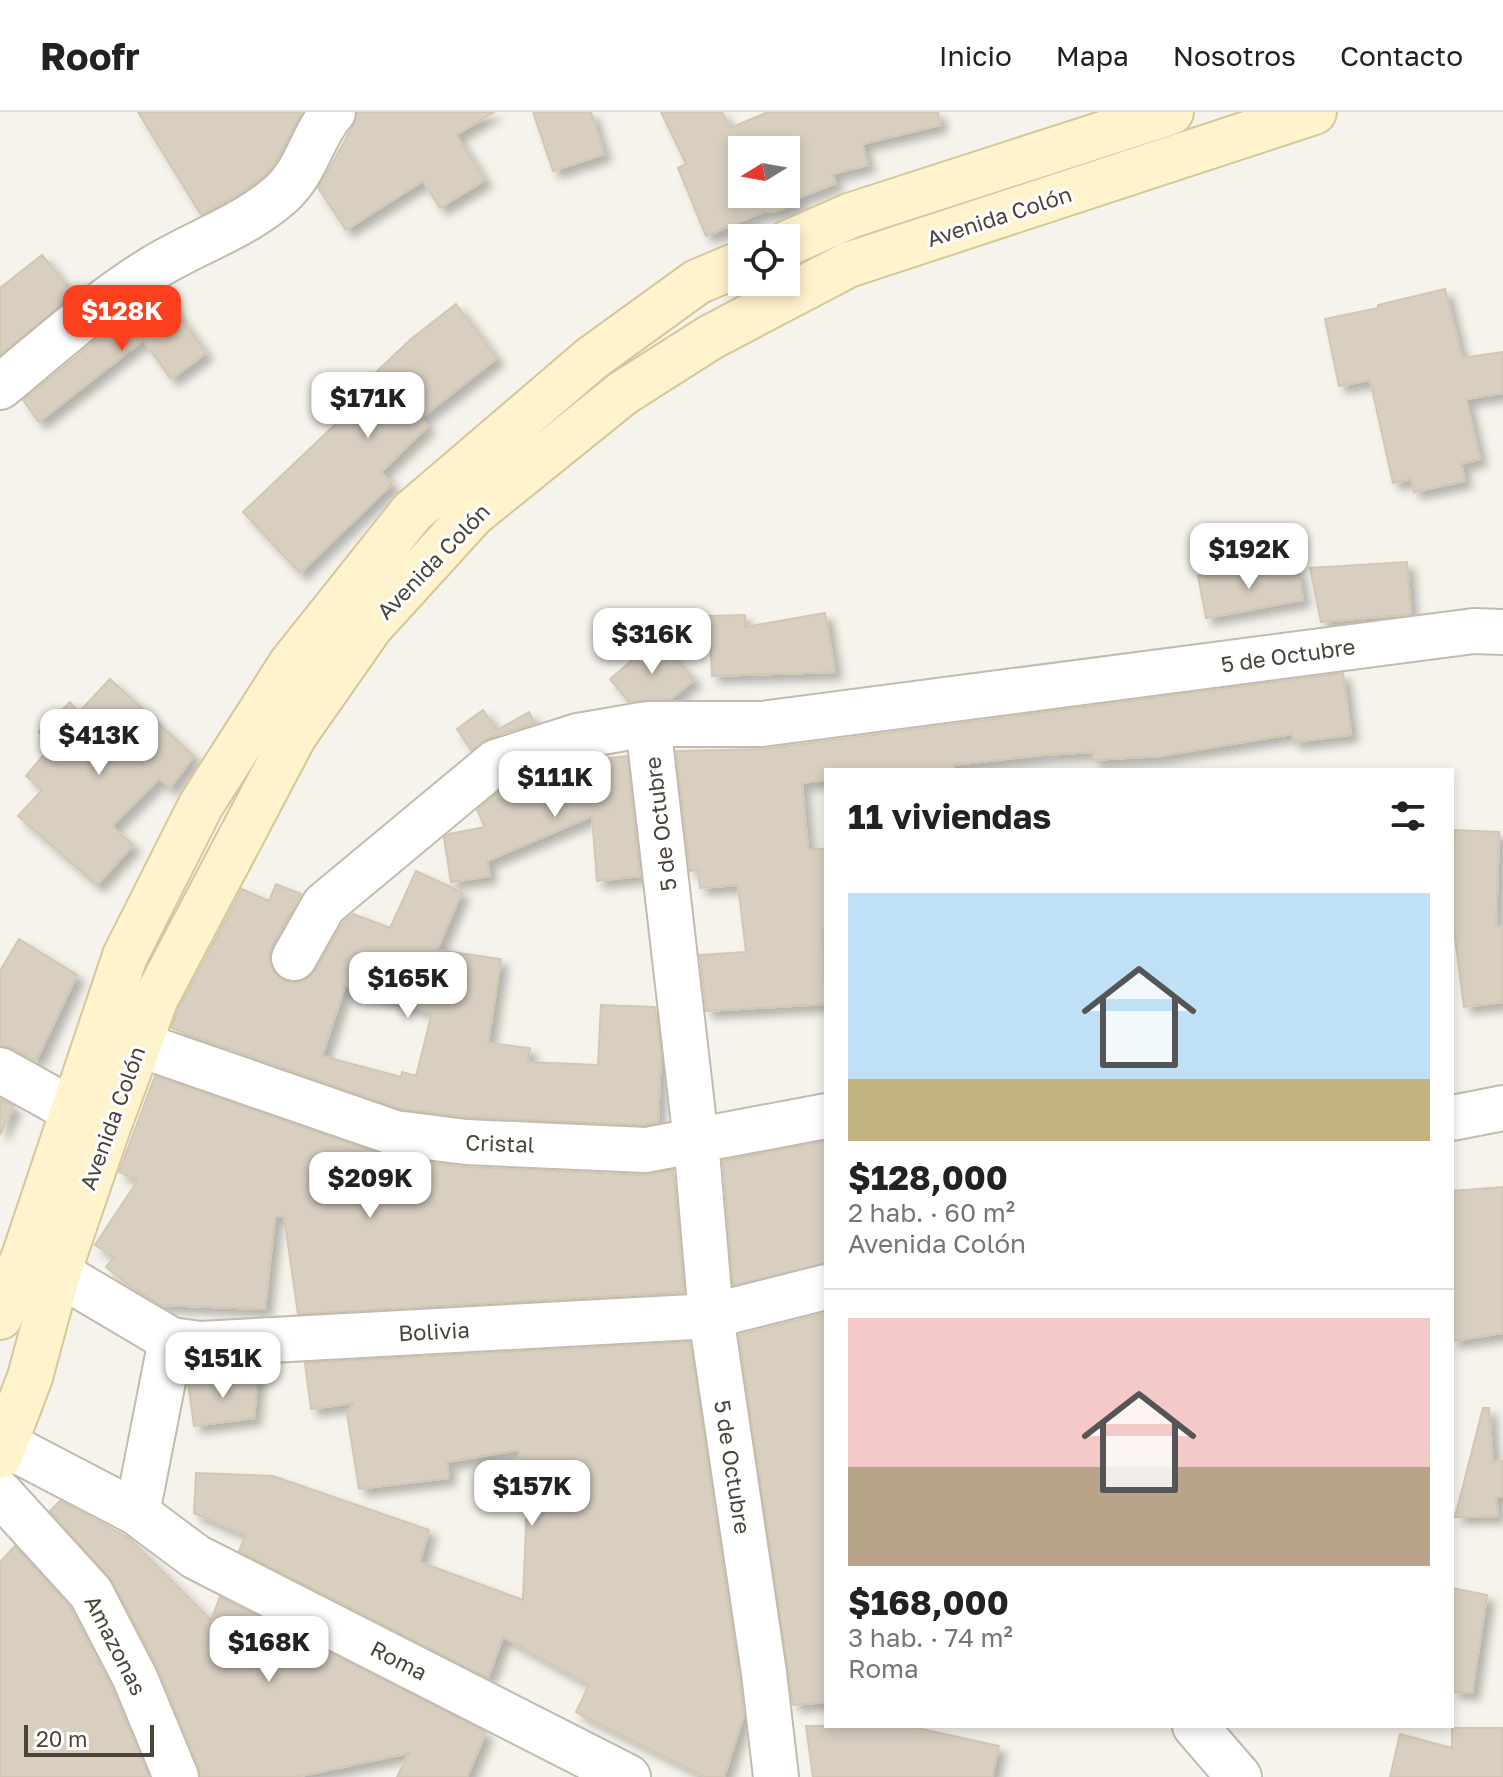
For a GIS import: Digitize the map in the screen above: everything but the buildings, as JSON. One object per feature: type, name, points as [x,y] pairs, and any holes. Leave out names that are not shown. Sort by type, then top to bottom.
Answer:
[{"type":"main road","name":"Avenida Colón","points":[[800,238],[852,215],[1171,112]]},
{"type":"main road","name":"Avenida Colón","points":[[2,1450],[30,1377],[58,1273],[156,998],[294,736],[371,626],[473,514],[623,393],[711,337],[848,265],[1314,112]]},
{"type":"main road","name":"Avenida Colón","points":[[0,1317],[25,1254],[125,956],[201,805],[291,664],[412,512],[592,358],[697,282],[728,269]]},
{"type":"street","points":[[0,387],[68,330],[153,268],[238,224],[283,192],[298,174],[320,130],[333,112]]},
{"type":"street","name":"5 de Octubre","points":[[776,1777],[764,1673],[711,1316],[696,1141],[648,724],[762,724],[1115,680],[1291,653],[1474,631],[1503,632]]},
{"type":"street","points":[[294,958],[324,905],[496,762],[578,736],[648,724]]},
{"type":"street","name":"Cristal","points":[[138,1044],[395,1133],[466,1142],[646,1150],[824,1116]]},
{"type":"street","points":[[0,1070],[72,1110]]},
{"type":"street","points":[[1454,1118],[1503,1108]]},
{"type":"street","name":"Bolivia","points":[[58,1273],[171,1340],[200,1344],[711,1316],[824,1288]]},
{"type":"street","points":[[137,1513],[171,1340]]},
{"type":"street","name":"Roma","points":[[2,1450],[137,1513],[196,1557],[628,1777]]},
{"type":"street","name":"Amazonas","points":[[0,1493],[91,1593],[135,1678],[176,1777]]},
{"type":"street","points":[[1197,1728],[1239,1777]]}]
